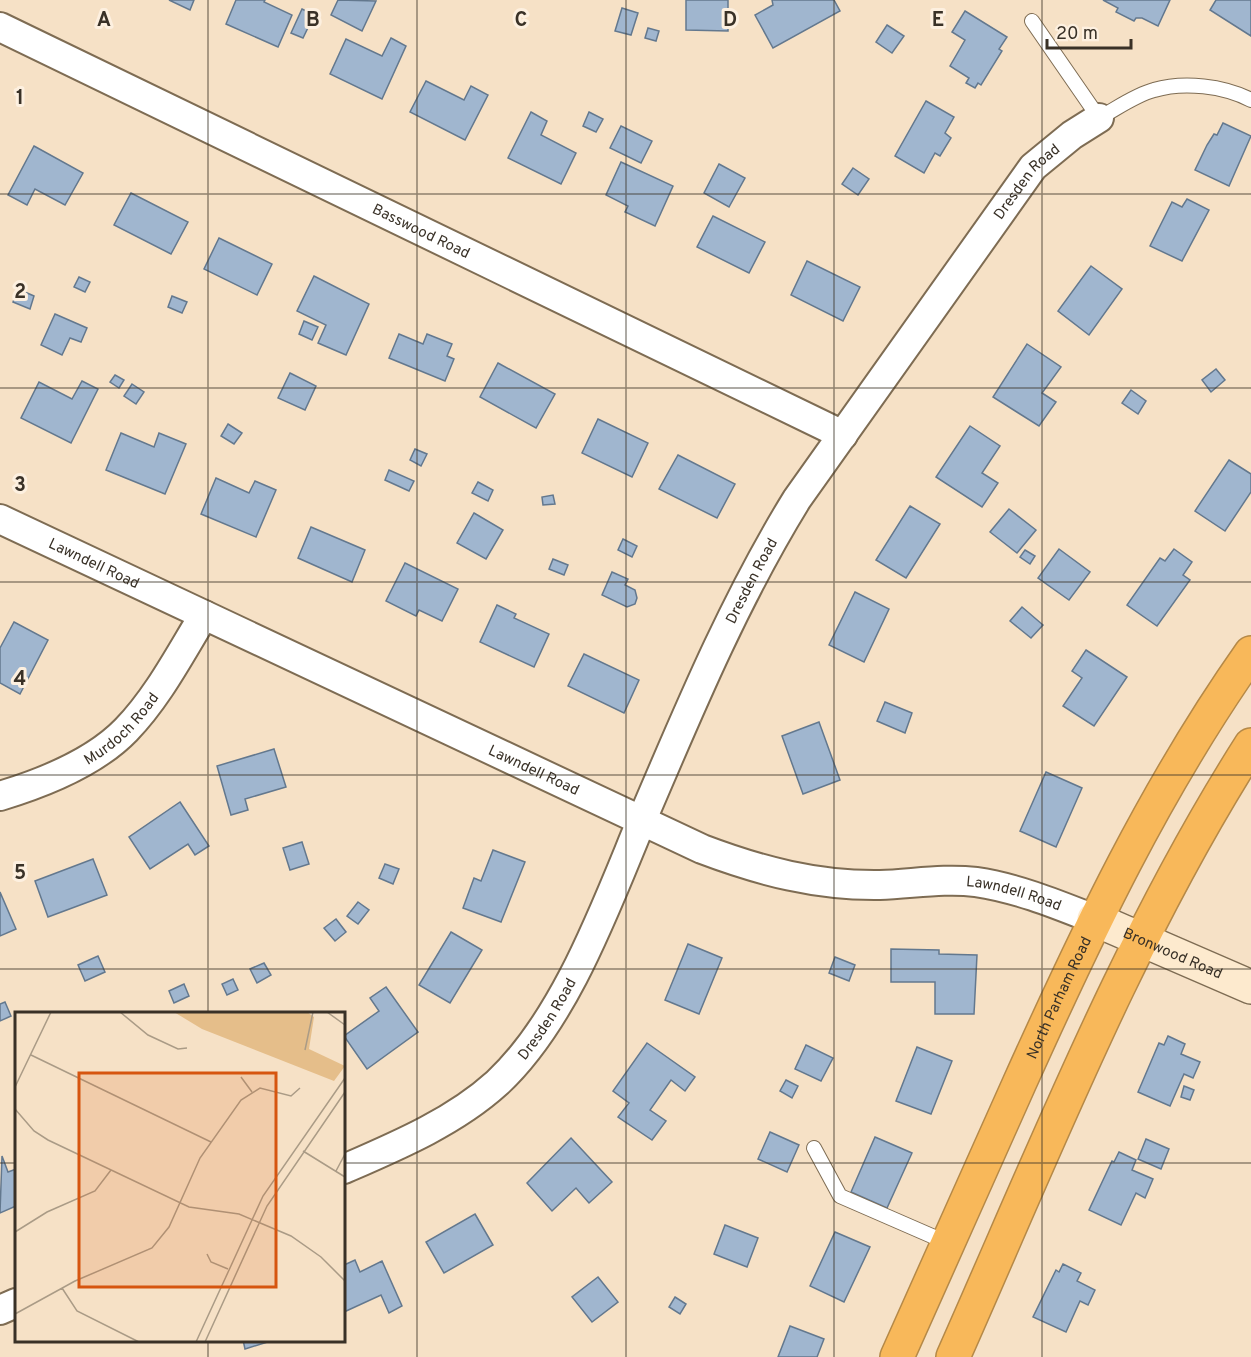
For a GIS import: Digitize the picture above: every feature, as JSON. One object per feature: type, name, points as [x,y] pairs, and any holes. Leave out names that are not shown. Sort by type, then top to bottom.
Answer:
[{"type":"highway","name":"North Parham Road","points":[[897,1357],[1094,919],[1168,781],[1251,653]]},
{"type":"highway","points":[[953,1357],[1141,937],[1194,840],[1251,745]]},
{"type":"street","name":"Basswood Road","points":[[0,27],[843,435]]},
{"type":"street","name":"Dresden Road","points":[[345,1169],[404,1144],[466,1107],[498,1082],[523,1054],[573,976],[604,911],[724,629],[773,539],[843,435],[1033,167],[1072,135],[1099,118]]},
{"type":"street","name":"Lawndell Road","points":[[0,519],[702,849],[750,867],[790,877],[837,883],[880,885],[974,882],[1016,891],[1094,919]]},
{"type":"street","name":"Murdoch Road","points":[[0,796],[52,777],[103,749],[125,731],[147,706],[204,615]]},
{"type":"street","name":"Bronwood Road","points":[[1094,919],[1141,937],[1251,987]]},
{"type":"street","points":[[0,1310],[15,1303]]},
{"type":"lane","points":[[1032,21],[1099,118]]},
{"type":"lane","name":"Dresden Road","points":[[1099,118],[1153,90],[1183,86],[1214,88],[1251,100]]},
{"type":"lane","points":[[814,1148],[840,1196],[948,1243]]},
{"type":"building","points":[[169,0],[194,0],[190,10]]},
{"type":"building","points":[[236,0],[265,0],[264,2],[292,15],[278,47],[226,24]]},
{"type":"building","points":[[338,0],[376,1],[362,31],[331,15]]},
{"type":"building","points":[[686,0],[728,0],[728,31],[686,30]]},
{"type":"building","points":[[772,0],[834,0],[840,11],[773,48],[755,15],[773,5]]},
{"type":"building","points":[[1103,0],[1170,0],[1158,26],[1142,18],[1136,18],[1134,21],[1116,12],[1118,8]]},
{"type":"building","points":[[1216,0],[1251,0],[1251,36],[1210,10]]},
{"type":"building","points":[[622,8],[638,13],[631,35],[615,31]]},
{"type":"building","points":[[302,9],[314,15],[303,38],[291,33]]},
{"type":"building","points":[[965,11],[1007,37],[999,49],[1002,51],[981,85],[978,83],[975,88],[966,83],[969,78],[950,66],[965,40],[952,32]]},
{"type":"building","points":[[887,25],[904,36],[892,53],[876,42]]},
{"type":"building","points":[[648,28],[659,31],[656,41],[645,38]]},
{"type":"building","points":[[391,38],[406,46],[382,99],[330,74],[346,39],[382,56]]},
{"type":"building","points":[[426,81],[464,100],[471,86],[488,95],[465,140],[410,112]]},
{"type":"building","points":[[926,101],[954,117],[945,133],[951,138],[940,156],[935,153],[924,173],[895,156]]},
{"type":"building","points":[[531,112],[547,121],[541,135],[576,153],[561,184],[508,158]]},
{"type":"building","points":[[589,112],[603,119],[596,132],[583,126]]},
{"type":"building","points":[[1223,123],[1251,136],[1229,186],[1195,170],[1207,145],[1214,134],[1217,135]]},
{"type":"building","points":[[621,126],[652,141],[641,163],[610,148]]},
{"type":"building","points":[[34,146],[83,173],[65,205],[35,189],[27,205],[8,195]]},
{"type":"building","points":[[621,162],[673,186],[655,226],[625,212],[628,206],[606,195]]},
{"type":"building","points":[[719,164],[745,178],[729,207],[704,193]]},
{"type":"building","points":[[853,168],[869,179],[858,195],[842,184]]},
{"type":"building","points":[[131,193],[188,222],[171,254],[114,225]]},
{"type":"building","points":[[1187,199],[1209,210],[1182,261],[1150,246],[1172,202],[1182,207]]},
{"type":"building","points":[[713,216],[765,242],[749,273],[697,247]]},
{"type":"building","points":[[219,238],[272,264],[257,295],[204,269]]},
{"type":"building","points":[[807,261],[860,287],[843,321],[791,295]]},
{"type":"building","points":[[1091,266],[1122,289],[1089,335],[1058,311]]},
{"type":"building","points":[[314,276],[369,304],[346,355],[318,343],[326,325],[297,311]]},
{"type":"building","points":[[79,277],[90,282],[85,292],[74,287]]},
{"type":"building","points":[[18,289],[34,296],[30,309],[13,302]]},
{"type":"building","points":[[172,296],[187,302],[182,313],[168,307]]},
{"type":"building","points":[[55,314],[87,328],[81,342],[70,338],[62,355],[41,345]]},
{"type":"building","points":[[304,321],[318,327],[312,340],[299,334]]},
{"type":"building","points":[[399,334],[423,344],[427,334],[452,344],[447,356],[454,359],[445,381],[389,358]]},
{"type":"building","points":[[1027,344],[1061,367],[1042,393],[1056,402],[1039,426],[993,397]]},
{"type":"building","points":[[498,363],[555,394],[536,428],[480,397]]},
{"type":"building","points":[[1216,369],[1225,380],[1211,392],[1202,380]]},
{"type":"building","points":[[290,373],[316,386],[305,410],[278,398]]},
{"type":"building","points":[[115,375],[124,380],[119,388],[110,382]]},
{"type":"building","points":[[82,381],[98,389],[71,443],[21,418],[39,382],[72,399]]},
{"type":"building","points":[[132,384],[144,392],[136,404],[124,396]]},
{"type":"building","points":[[1131,390],[1146,401],[1138,414],[1122,403]]},
{"type":"building","points":[[598,419],[648,443],[632,477],[582,453]]},
{"type":"building","points":[[228,424],[242,433],[234,444],[221,436]]},
{"type":"building","points":[[970,426],[1000,446],[982,473],[998,483],[982,507],[936,477]]},
{"type":"building","points":[[121,433],[154,447],[159,433],[186,444],[165,494],[106,470]]},
{"type":"building","points":[[415,449],[427,454],[421,466],[410,460]]},
{"type":"building","points":[[678,455],[735,484],[717,518],[659,489]]},
{"type":"building","points":[[1229,460],[1251,474],[1251,492],[1225,531],[1195,511]]},
{"type":"building","points":[[389,470],[414,481],[409,491],[385,480]]},
{"type":"building","points":[[216,478],[249,493],[255,481],[276,490],[256,537],[201,514]]},
{"type":"building","points":[[478,482],[493,490],[488,501],[472,493]]},
{"type":"building","points":[[553,495],[555,504],[543,505],[542,497]]},
{"type":"building","points":[[910,506],[940,524],[906,578],[876,560]]},
{"type":"building","points":[[1009,509],[1036,530],[1017,553],[990,532]]},
{"type":"building","points":[[474,513],[503,530],[486,559],[457,543]]},
{"type":"building","points":[[311,527],[365,550],[352,582],[298,558]]},
{"type":"building","points":[[623,539],[637,546],[632,557],[618,550]]},
{"type":"building","points":[[1059,549],[1090,572],[1069,600],[1038,578]]},
{"type":"building","points":[[1174,549],[1192,562],[1183,575],[1190,580],[1157,626],[1127,605],[1160,558],[1165,561]]},
{"type":"building","points":[[1025,550],[1035,556],[1030,564],[1020,557]]},
{"type":"building","points":[[553,559],[568,565],[564,575],[549,569]]},
{"type":"building","points":[[405,563],[458,589],[442,621],[419,610],[416,616],[386,601]]},
{"type":"building","points":[[612,572],[628,579],[625,585],[635,590],[637,598],[635,604],[627,607],[602,595]]},
{"type":"building","points":[[855,592],[889,609],[864,662],[829,645]]},
{"type":"building","points":[[497,605],[516,614],[514,618],[549,634],[534,667],[480,642]]},
{"type":"building","points":[[1022,607],[1043,625],[1031,638],[1010,621]]},
{"type":"building","points":[[14,622],[48,640],[20,694],[0,683],[0,648]]},
{"type":"building","points":[[1086,650],[1127,677],[1094,726],[1063,706],[1082,678],[1072,671]]},
{"type":"building","points":[[584,654],[639,680],[624,713],[568,686]]},
{"type":"building","points":[[885,702],[912,713],[905,733],[877,721]]},
{"type":"building","points":[[819,722],[840,780],[803,794],[782,736]]},
{"type":"building","points":[[274,749],[286,787],[245,799],[248,810],[231,815],[217,766]]},
{"type":"building","points":[[1046,772],[1082,788],[1056,847],[1020,831]]},
{"type":"building","points":[[180,802],[209,846],[195,855],[188,844],[150,869],[129,837]]},
{"type":"building","points":[[302,842],[309,864],[290,870],[283,848]]},
{"type":"building","points":[[493,850],[525,862],[501,922],[463,908],[474,878],[481,881]]},
{"type":"building","points":[[93,859],[107,895],[48,917],[35,881]]},
{"type":"building","points":[[385,864],[399,869],[393,884],[379,878]]},
{"type":"building","points":[[0,892],[16,929],[0,936]]},
{"type":"building","points":[[358,902],[369,910],[358,924],[347,916]]},
{"type":"building","points":[[336,919],[346,932],[335,941],[324,928]]},
{"type":"building","points":[[451,932],[482,950],[450,1003],[419,985]]},
{"type":"building","points":[[688,944],[722,958],[699,1014],[665,1000]]},
{"type":"building","points":[[891,949],[939,950],[939,954],[977,955],[974,1014],[935,1014],[935,982],[891,982]]},
{"type":"building","points":[[98,956],[105,972],[85,981],[78,965]]},
{"type":"building","points":[[835,957],[855,965],[849,981],[829,973]]},
{"type":"building","points":[[264,963],[271,975],[257,983],[250,969]]},
{"type":"building","points":[[233,979],[238,990],[227,995],[222,984]]},
{"type":"building","points":[[184,984],[189,996],[174,1003],[169,991]]},
{"type":"building","points":[[386,987],[418,1032],[367,1069],[345,1035],[379,1011],[370,998]]},
{"type":"building","points":[[5,1002],[11,1016],[0,1021],[0,1004]]},
{"type":"building","points":[[1168,1036],[1185,1044],[1181,1054],[1200,1062],[1193,1078],[1184,1074],[1170,1106],[1138,1092],[1159,1043],[1164,1045]]},
{"type":"building","points":[[647,1043],[695,1077],[685,1091],[671,1080],[650,1110],[666,1121],[652,1140],[618,1117],[629,1103],[613,1091]]},
{"type":"building","points":[[806,1045],[833,1058],[821,1081],[795,1069]]},
{"type":"building","points":[[917,1047],[952,1061],[931,1114],[896,1101]]},
{"type":"building","points":[[786,1080],[798,1086],[792,1098],[780,1091]]},
{"type":"building","points":[[1184,1086],[1194,1090],[1190,1100],[1181,1097]]},
{"type":"building","points":[[770,1132],[799,1145],[787,1172],[758,1159]]},
{"type":"building","points":[[875,1137],[912,1153],[887,1208],[851,1192]]},
{"type":"building","points":[[571,1138],[612,1182],[589,1203],[576,1188],[552,1211],[527,1183]]},
{"type":"building","points":[[1146,1139],[1169,1149],[1161,1169],[1138,1159]]},
{"type":"building","points":[[1119,1152],[1136,1160],[1132,1170],[1153,1179],[1145,1198],[1136,1193],[1121,1225],[1089,1210],[1112,1161],[1114,1162]]},
{"type":"building","points":[[2,1156],[8,1172],[15,1169],[15,1206],[0,1213]]},
{"type":"building","points":[[475,1214],[493,1245],[444,1273],[426,1242]]},
{"type":"building","points":[[725,1225],[758,1238],[747,1267],[714,1254]]},
{"type":"building","points":[[835,1232],[870,1247],[844,1302],[810,1286]]},
{"type":"building","points":[[355,1260],[360,1272],[382,1261],[402,1306],[389,1313],[381,1295],[345,1312],[345,1265]]},
{"type":"building","points":[[1063,1264],[1081,1273],[1077,1281],[1095,1290],[1088,1305],[1080,1301],[1066,1332],[1033,1317],[1056,1270],[1059,1272]]},
{"type":"building","points":[[598,1277],[618,1302],[592,1322],[572,1297]]},
{"type":"building","points":[[675,1297],[686,1304],[680,1314],[669,1307]]},
{"type":"building","points":[[790,1326],[824,1339],[817,1357],[778,1357]]},
{"type":"building","points":[[243,1342],[268,1342],[245,1349]]}]
